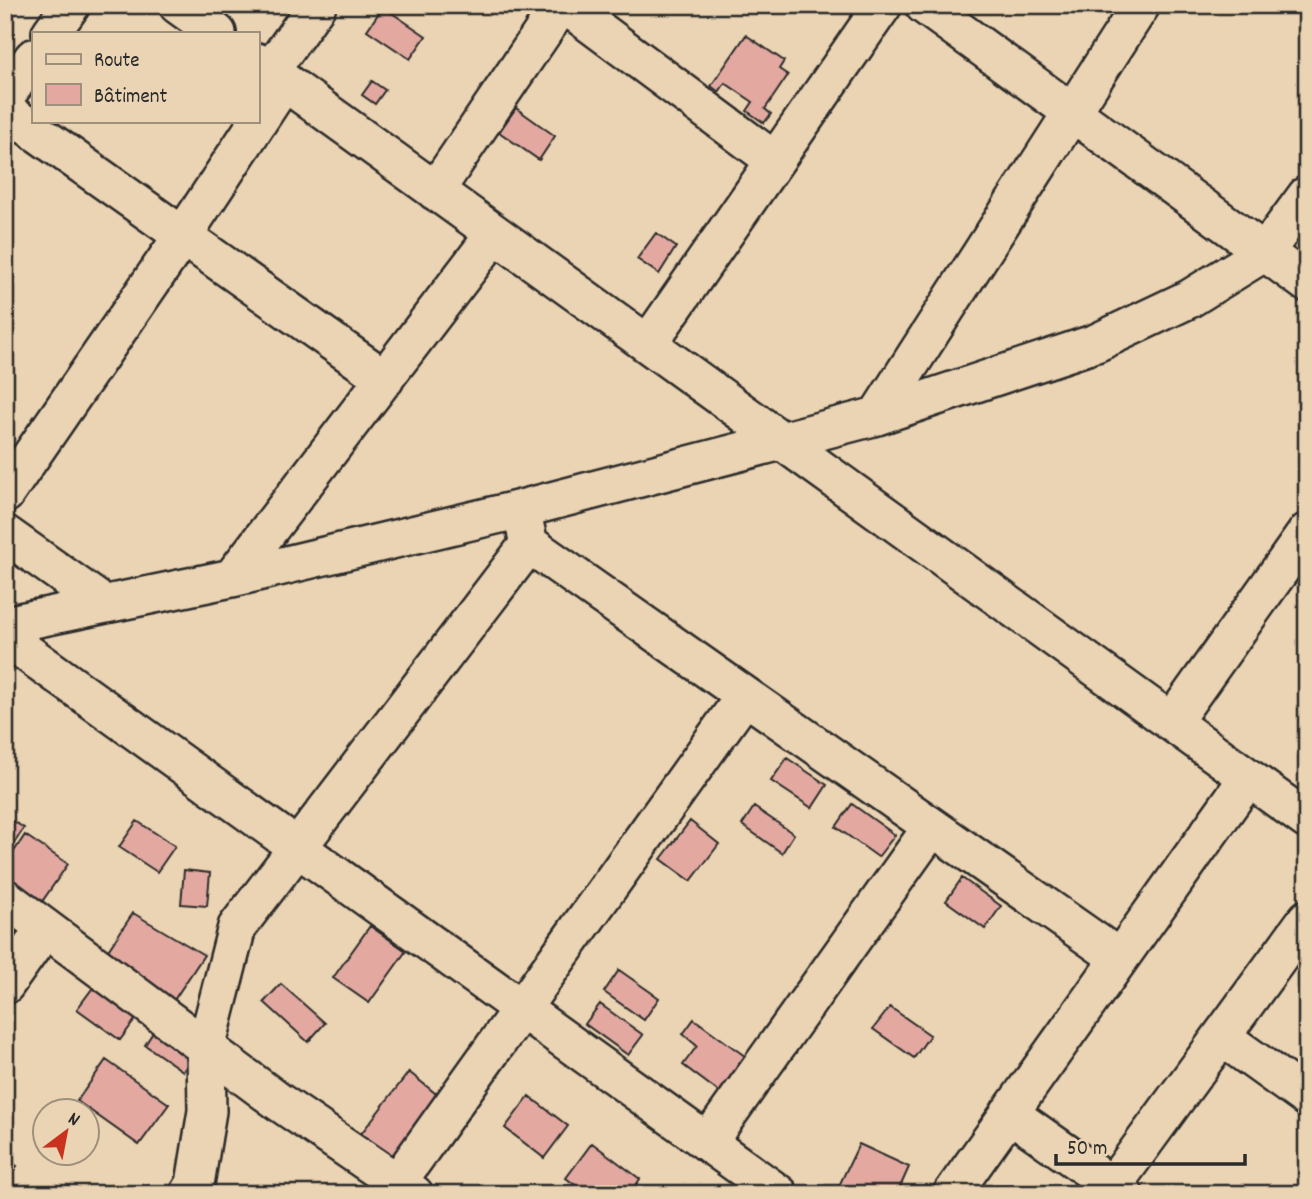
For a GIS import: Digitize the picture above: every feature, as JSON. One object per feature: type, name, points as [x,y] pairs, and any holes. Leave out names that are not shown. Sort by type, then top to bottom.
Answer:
[{"type":"street","points":[[52,32],[71,5]]},
{"type":"street","points":[[178,5],[216,32]]},
{"type":"street","points":[[259,93],[270,72],[317,5]]},
{"type":"street","points":[[435,191],[563,5],[775,161]]},
{"type":"street","points":[[648,344],[883,5]]},
{"type":"street","points":[[924,5],[1307,283]]},
{"type":"street","points":[[877,416],[1141,5]]},
{"type":"street","points":[[5,97],[32,59]]},
{"type":"street","points":[[270,72],[1307,820]]},
{"type":"street","points":[[5,110],[385,379]]},
{"type":"street","points":[[5,494],[183,237],[244,122]]},
{"type":"street","points":[[5,625],[232,578],[521,509],[877,416],[1097,343],[1189,299],[1265,252],[1307,195]]},
{"type":"street","points":[[232,578],[494,235]]},
{"type":"street","points":[[521,509],[529,544],[1119,958]]},
{"type":"street","points":[[1172,722],[1307,532]]},
{"type":"street","points":[[5,534],[102,603]]},
{"type":"street","points":[[198,1190],[207,1111],[206,1048],[237,927],[295,847],[529,544]]},
{"type":"street","points":[[5,637],[779,1194]]},
{"type":"street","points":[[5,898],[44,930],[400,1190],[522,1009],[745,696]]},
{"type":"street","points":[[952,1194],[1248,778]]},
{"type":"street","points":[[708,1142],[932,827]]},
{"type":"street","points":[[1009,1113],[1119,1189],[1222,1037],[1307,919]]},
{"type":"street","points":[[5,985],[44,930]]},
{"type":"street","points":[[1222,1037],[1307,1097]]},
{"type":"building","points":[[383,7],[426,36],[410,59],[367,30]]},
{"type":"building","points":[[746,35],[784,61],[779,69],[788,75],[765,109],[771,114],[764,123],[747,111],[753,102],[725,83],[719,92],[711,86]]},
{"type":"building","points":[[372,81],[385,90],[375,104],[362,95]]},
{"type":"building","points":[[516,108],[555,136],[539,160],[499,132]]},
{"type":"building","points":[[656,233],[676,247],[659,274],[637,259]]},
{"type":"building","points":[[787,758],[827,785],[812,808],[771,781]]},
{"type":"building","points":[[852,804],[895,835],[878,857],[836,827]]},
{"type":"building","points":[[754,807],[794,834],[782,853],[742,825]]},
{"type":"building","points":[[13,821],[24,828],[9,851],[5,848],[5,832]]},
{"type":"building","points":[[137,821],[175,846],[157,872],[119,847]]},
{"type":"building","points":[[690,821],[719,844],[691,881],[661,859]]},
{"type":"building","points":[[25,835],[68,864],[41,903],[5,879],[5,865]]},
{"type":"building","points":[[184,870],[210,873],[207,906],[181,904]]},
{"type":"building","points":[[962,878],[1001,906],[985,929],[946,901]]},
{"type":"building","points":[[133,913],[204,955],[174,1000],[105,955]]},
{"type":"building","points":[[5,924],[23,935],[5,964]]},
{"type":"building","points":[[370,926],[406,951],[369,1003],[333,978]]},
{"type":"building","points":[[619,970],[659,998],[644,1020],[604,992]]},
{"type":"building","points":[[281,984],[325,1023],[308,1042],[264,1002]]},
{"type":"building","points":[[95,985],[138,1016],[120,1040],[77,1009]]},
{"type":"building","points":[[600,1004],[643,1035],[628,1055],[585,1024]]},
{"type":"building","points":[[890,1007],[930,1035],[914,1058],[873,1029]]},
{"type":"building","points":[[694,1019],[753,1062],[727,1098],[683,1065],[697,1046],[683,1034]]},
{"type":"building","points":[[157,1026],[196,1053],[183,1071],[145,1045]]},
{"type":"building","points":[[106,1060],[169,1104],[139,1145],[102,1119],[102,1098],[79,1098]]},
{"type":"building","points":[[409,1072],[446,1102],[398,1164],[360,1135]]},
{"type":"building","points":[[529,1096],[568,1126],[544,1158],[505,1128]]},
{"type":"building","points":[[592,1143],[640,1179],[630,1194],[587,1194],[566,1178]]},
{"type":"building","points":[[859,1144],[909,1167],[897,1194],[835,1194]]},
{"type":"building","points":[[5,1158],[17,1166],[5,1183]]}]
